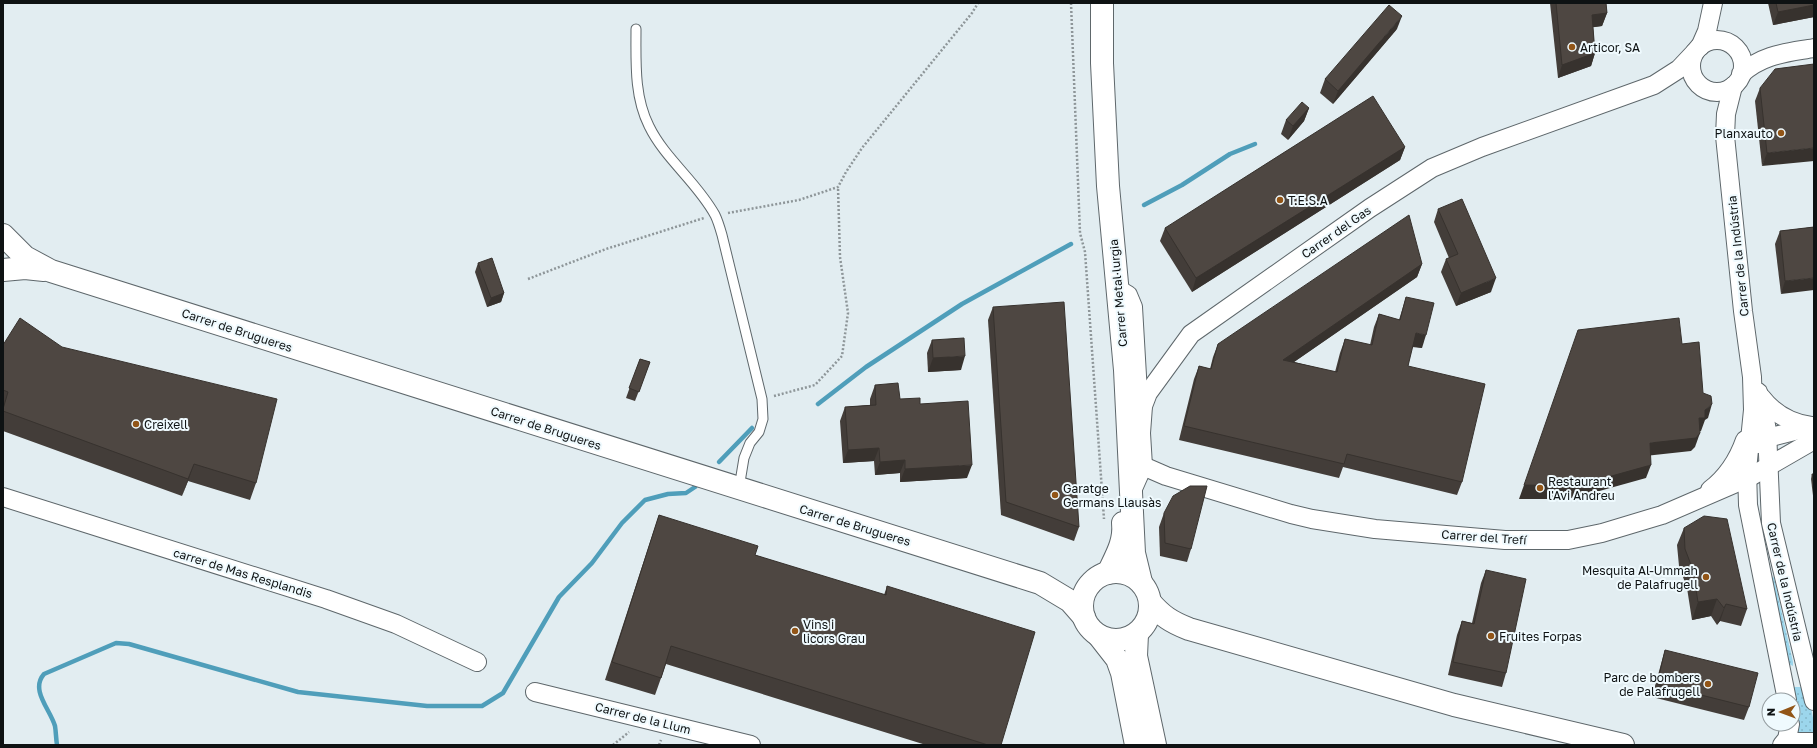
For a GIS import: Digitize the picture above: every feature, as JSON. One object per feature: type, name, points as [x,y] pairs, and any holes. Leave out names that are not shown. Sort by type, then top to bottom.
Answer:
[{"type":"main road","name":"Carrer Metal·lurgia","points":[[1094,3],[1094,80],[1102,231],[1124,528],[1124,536],[1120,548],[1102,576]]},
{"type":"main road","name":"Carrer Metal·lurgia","points":[[1102,3],[1102,63],[1108,186],[1125,370],[1134,553],[1141,582]]},
{"type":"main road","name":"Carrer de Brugueres","points":[[3,235],[25,257],[51,271],[1040,583]]},
{"type":"main road","name":"Carrer de Brugueres","points":[[3,270],[25,268],[51,271]]},
{"type":"main road","points":[[1040,583],[1073,583],[1122,572],[1129,574],[1141,582],[1147,591],[1150,602],[1148,620],[1139,632],[1132,672],[1136,745]]},
{"type":"main road","points":[[1084,617],[1082,605],[1085,593],[1102,576]]},
{"type":"main road","points":[[1040,583],[1070,601],[1084,617],[1090,628],[1132,672],[1155,745]]},
{"type":"main road","points":[[1150,602],[1162,615],[1174,623],[1189,629],[1454,705],[1623,745]]},
{"type":"main road","points":[[1099,636],[1118,640],[1125,639],[1139,632],[1189,629]]},
{"type":"street","points":[[1713,4],[1742,64],[1737,80]]},
{"type":"street","points":[[1713,4],[1707,31],[1691,64],[1693,77],[1704,89],[1721,92],[1737,80],[1753,64],[1772,56]]},
{"type":"street","points":[[1697,49],[1711,41],[1724,41],[1733,47],[1761,57],[1814,48]]},
{"type":"street","name":"Carrer del Gas","points":[[1131,493],[1143,466],[1141,433],[1143,406],[1148,393],[1191,334],[1214,316],[1405,184],[1450,159],[1654,85],[1679,69],[1697,49]]},
{"type":"street","name":"Carrer de la Indústria","points":[[1725,136],[1726,114],[1737,80]]},
{"type":"street","name":"Carrer del Gas","points":[[1654,85],[1670,83],[1704,89]]},
{"type":"street","name":"Carrer de la Indústria","points":[[1704,89],[1718,108],[1725,136],[1743,310],[1756,402],[1753,468],[1748,511],[1785,692]]},
{"type":"street","points":[[1118,289],[1128,295],[1133,307],[1138,393],[1143,406]]},
{"type":"street","points":[[1756,402],[1767,405],[1781,416],[1800,424],[1814,426]]},
{"type":"street","name":"Carrer de la Indústria","points":[[1753,468],[1767,438],[1764,413],[1756,402]]},
{"type":"street","points":[[1753,468],[1767,438],[1814,426]]},
{"type":"street","points":[[1788,456],[1814,440]]},
{"type":"street","points":[[1706,496],[1741,470],[1753,468],[1788,456],[1814,451]]},
{"type":"street","name":"Carrer del Trefí","points":[[1143,466],[1166,476],[1312,519],[1375,529],[1504,540],[1568,540],[1602,533],[1662,515],[1706,496]]},
{"type":"street","name":"Carrer de la Indústria","points":[[1753,468],[1760,480],[1764,517],[1777,549],[1814,701]]},
{"type":"street","points":[[1706,496],[1726,492],[1733,493],[1742,501],[1748,511]]},
{"type":"street","name":"carrer de Mas Resplandis","points":[[3,496],[326,598],[396,624],[477,662]]},
{"type":"street","name":"Carrer de la Indústria","points":[[1779,662],[1790,678],[1797,680],[1802,677],[1806,669]]},
{"type":"street","name":"Carrer de la Llum","points":[[535,692],[751,745]]},
{"type":"street","points":[[1782,745],[1787,739],[1788,732]]},
{"type":"street","points":[[1787,745],[1796,742],[1814,742]]},
{"type":"lane","points":[[636,29],[639,101],[649,126],[660,145],[715,215],[722,235],[762,399],[763,419],[759,432],[750,443],[744,458],[739,489]]},
{"type":"path","points":[[762,399],[815,385],[842,356],[848,313],[840,257],[838,187],[862,148],[972,13],[978,3]]},
{"type":"path","points":[[1071,3],[1080,233],[1085,252],[1104,519]]},
{"type":"path","points":[[528,279],[606,250],[715,215],[799,200],[838,187]]},
{"type":"shaded area","points":[[1771,575],[1774,578],[1793,666],[1789,664]]},
{"type":"shaded area","points":[[1790,685],[1794,687],[1807,687],[1814,723],[1814,740],[1796,739],[1795,732],[1801,732],[1801,692],[1791,692]]},
{"type":"building","name":"Articor, SA","points":[[1556,3],[1606,3],[1607,13],[1592,15],[1595,53],[1562,65]]},
{"type":"building","points":[[1776,3],[1814,3],[1814,5],[1778,12]]},
{"type":"building","points":[[1389,5],[1402,16],[1338,91],[1325,79]]},
{"type":"building","points":[[1814,64],[1814,148],[1767,153],[1760,88],[1775,69]]},
{"type":"building","name":"T.E.S.A","points":[[1373,96],[1405,147],[1196,278],[1165,228]]},
{"type":"building","points":[[1302,102],[1309,108],[1293,126],[1286,120]]},
{"type":"building","points":[[1462,199],[1496,278],[1461,293],[1446,259],[1458,254],[1438,209]]},
{"type":"building","points":[[1409,215],[1422,264],[1283,360],[1337,372],[1345,339],[1372,345],[1379,314],[1400,320],[1406,297],[1434,303],[1426,335],[1416,333],[1408,366],[1485,384],[1462,482],[1347,454],[1344,464],[1184,426],[1199,366],[1211,369],[1218,344]]},
{"type":"building","points":[[1814,227],[1814,278],[1785,281],[1780,231]]},
{"type":"building","points":[[492,258],[504,293],[491,298],[478,263]]},
{"type":"building","points":[[1064,302],[1079,527],[1006,502],[993,307]]},
{"type":"building","name":"Creixell","points":[[20,318],[62,347],[277,399],[256,483],[194,464],[188,479],[3,411],[8,392],[3,390],[3,345]]},
{"type":"building","points":[[1679,318],[1682,344],[1699,342],[1703,393],[1711,396],[1712,404],[1705,410],[1705,418],[1699,418],[1700,433],[1696,438],[1650,443],[1651,465],[1590,482],[1571,486],[1524,485],[1578,330]]},
{"type":"building","points":[[964,338],[965,356],[933,358],[932,340]]},
{"type":"building","points":[[640,359],[650,362],[639,392],[629,388]]},
{"type":"building","points":[[898,383],[900,399],[920,398],[920,404],[968,401],[972,465],[905,469],[905,460],[880,462],[879,448],[848,450],[845,407],[876,405],[875,385]]},
{"type":"building","points":[[1812,474],[1814,474],[1814,487]]},
{"type":"building","points":[[1190,486],[1207,486],[1191,549],[1165,543],[1164,513],[1173,496]]},
{"type":"building","name":"Vins i licors Grau","points":[[659,515],[758,546],[755,555],[886,595],[887,586],[1035,632],[1001,745],[988,745],[671,646],[661,678],[612,662]]},
{"type":"building","name":"Mesquita Al-Ummah de Palafrugell","points":[[1704,516],[1727,519],[1747,609],[1726,604],[1724,608],[1717,599],[1698,602],[1693,570],[1685,549],[1684,528]]},
{"type":"building","name":"Fruites Forpas","points":[[1486,570],[1526,579],[1506,673],[1453,662],[1462,621],[1474,624]]},
{"type":"building","points":[[1665,650],[1758,673],[1749,707],[1657,684]]},
{"type":"waterway","points":[[1144,205],[1182,185],[1230,154],[1255,144]]},
{"type":"waterway","points":[[818,404],[866,367],[962,304],[1071,244]]},
{"type":"waterway","points":[[719,462],[752,428]]},
{"type":"waterway","points":[[57,745],[55,726],[40,693],[40,680],[44,674],[116,643],[129,644],[298,692],[427,706],[482,706],[503,693],[559,597],[592,563],[622,523],[645,500],[668,494],[686,493],[695,487]]},
{"type":"place","name":"Articor, SA","points":[[1572,47]]},
{"type":"place","name":"Planxauto","points":[[1781,133]]},
{"type":"place","name":"T.E.S.A","points":[[1280,200]]},
{"type":"place","name":"Creixell","points":[[136,424]]},
{"type":"place","name":"Restaurant l'Avi Andreu","points":[[1540,488]]},
{"type":"place","name":"Garatge Germans Llausàs","points":[[1055,495]]},
{"type":"place","name":"Mesquita Al-Ummah de Palafrugell","points":[[1706,577]]},
{"type":"place","name":"Vins i licors Grau","points":[[795,631]]},
{"type":"place","name":"Fruites Forpas","points":[[1491,636]]},
{"type":"place","name":"Parc de bombers de Palafrugell","points":[[1708,684]]}]
